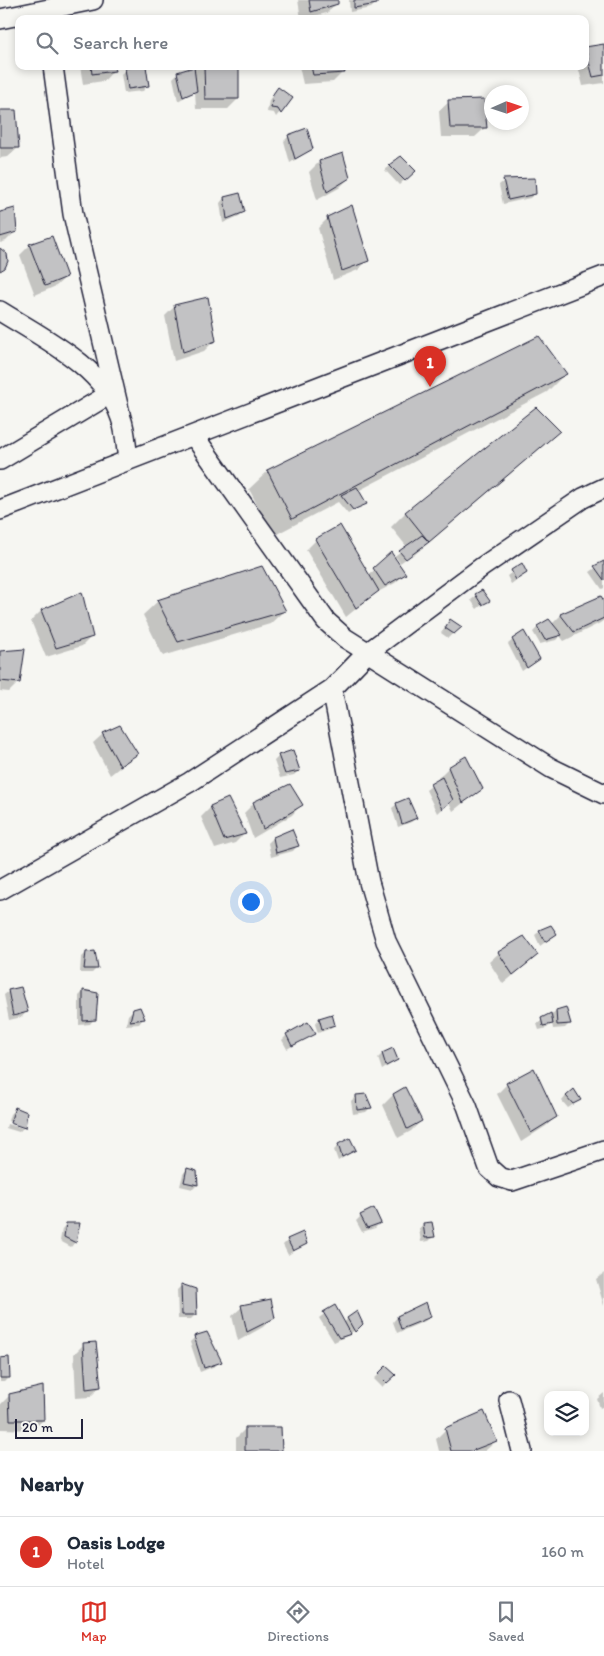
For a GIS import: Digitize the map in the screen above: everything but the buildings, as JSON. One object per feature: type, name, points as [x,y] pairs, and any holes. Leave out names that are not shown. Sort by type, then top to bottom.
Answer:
[{"type":"street","points":[[20,15],[93,0]]},
{"type":"street","points":[[0,19],[15,16]]},
{"type":"street","points":[[55,70],[73,214],[121,418],[128,460]]},
{"type":"street","points":[[0,510],[604,276]]},
{"type":"street","points":[[0,311],[71,356],[89,371],[108,395],[121,418]]},
{"type":"street","points":[[0,460],[108,395]]},
{"type":"street","points":[[194,436],[326,621],[345,638],[551,768],[604,794]]},
{"type":"street","points":[[0,890],[190,782],[332,689],[367,653],[482,567],[583,498],[604,488]]},
{"type":"street","points":[[332,689],[369,882],[386,941],[467,1106],[489,1168],[499,1177],[512,1181],[604,1150]]},
{"type":"street","points":[[510,1400],[522,1451]]},
{"type":"place","name":"Oasis Lodge","points":[[430,387]]}]
